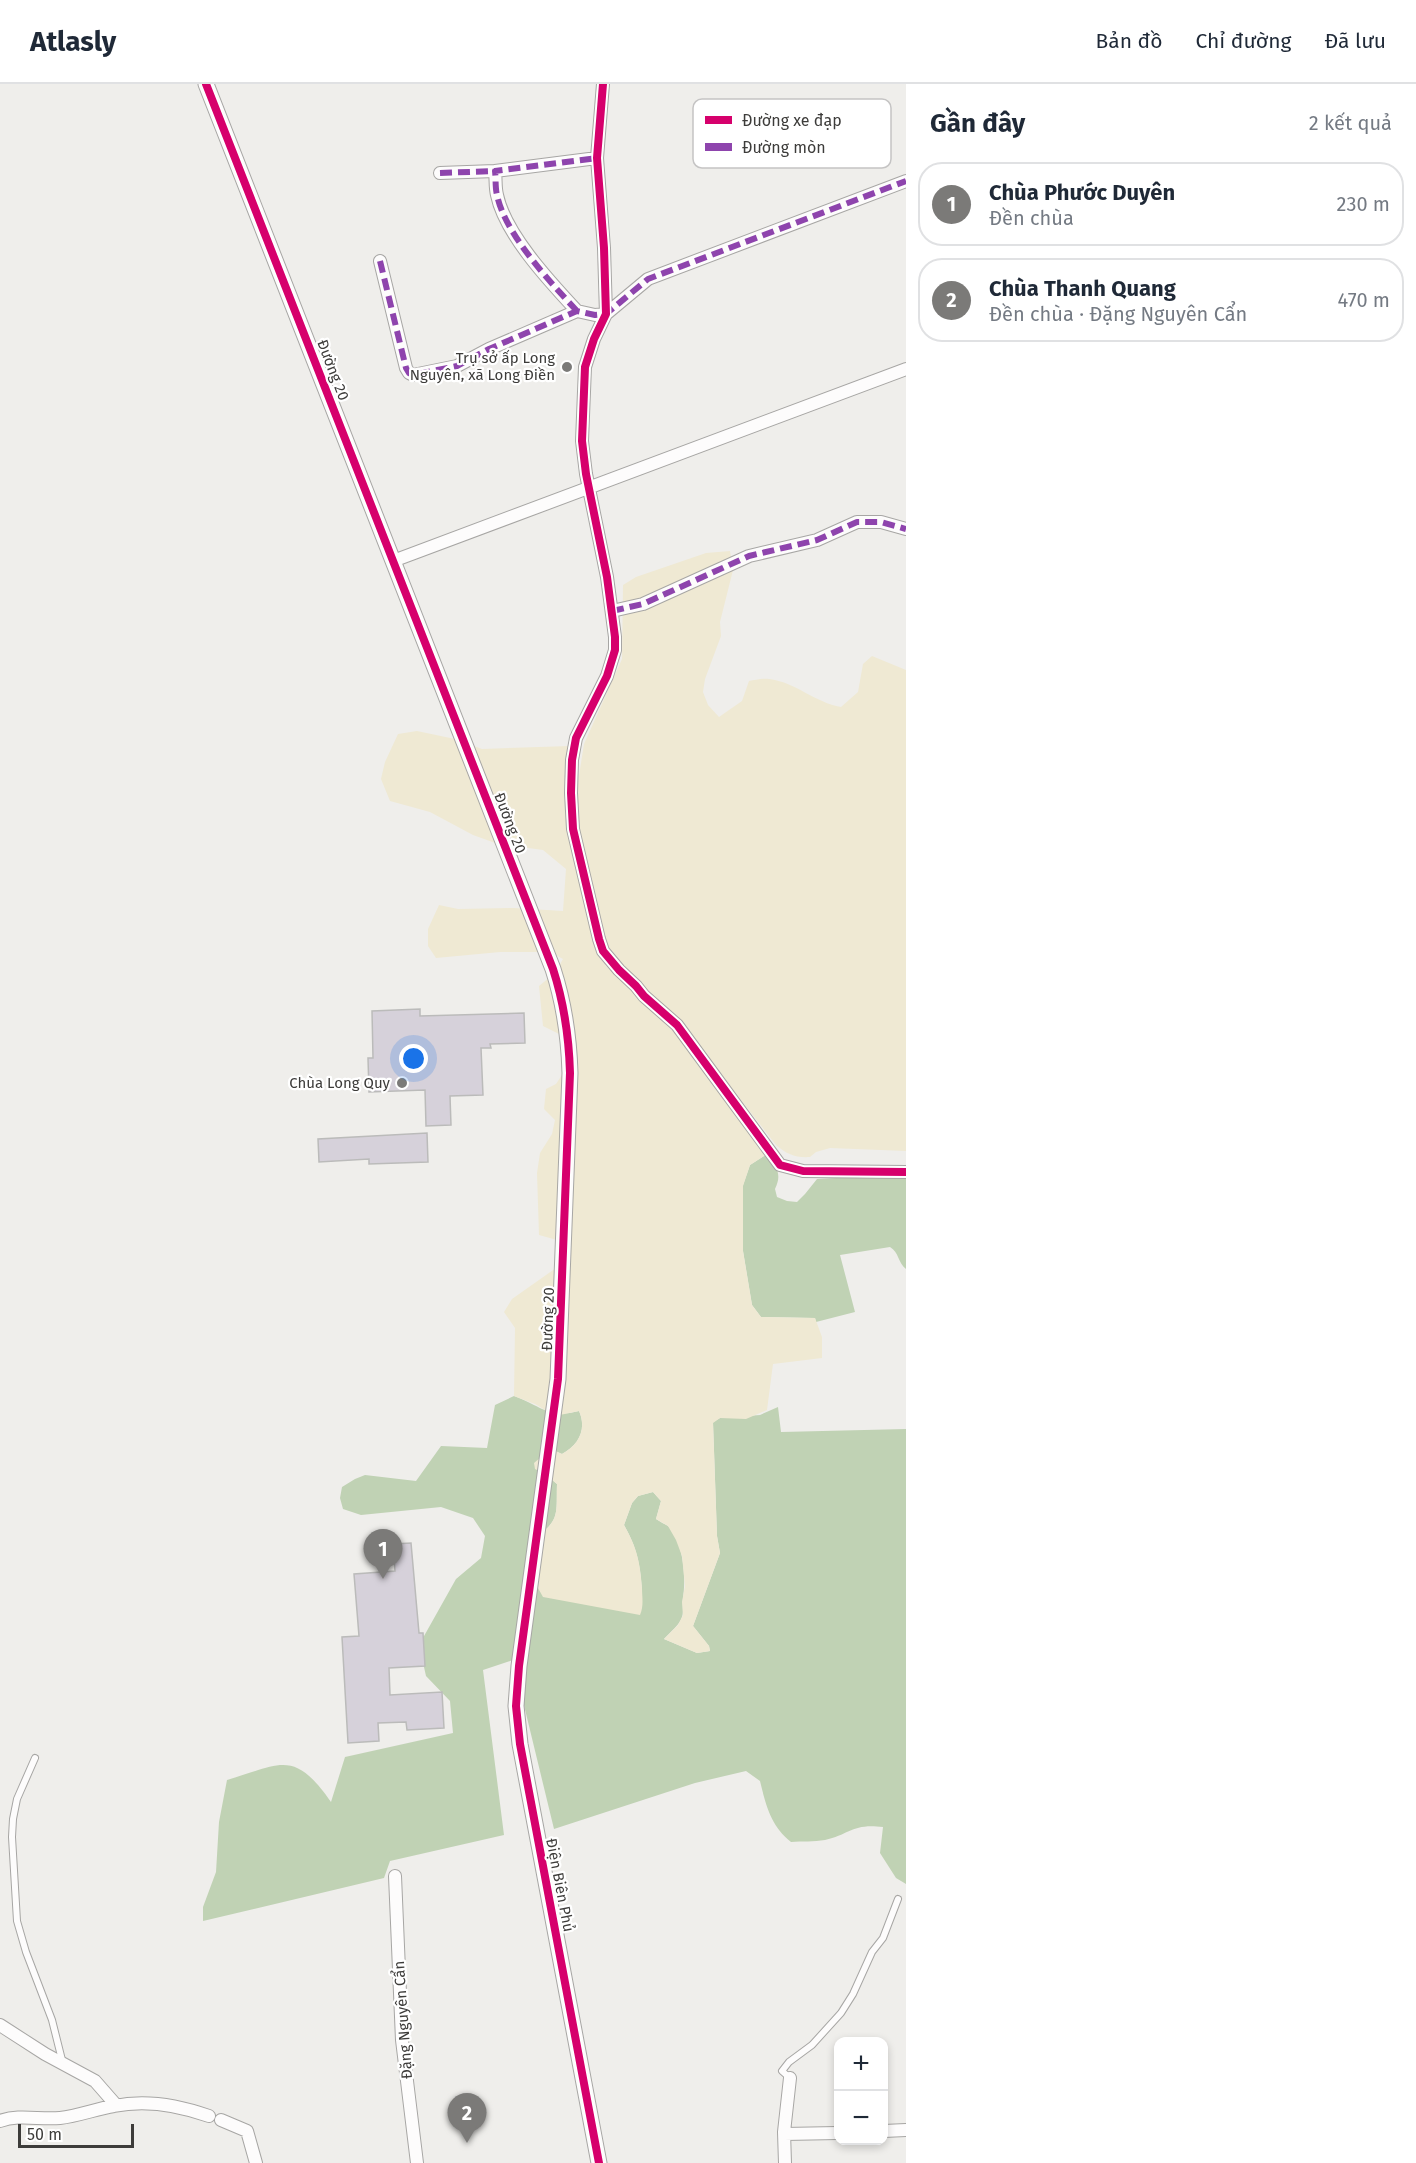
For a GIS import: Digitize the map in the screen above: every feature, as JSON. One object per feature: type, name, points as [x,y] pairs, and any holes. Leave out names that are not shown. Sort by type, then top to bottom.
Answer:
[{"type":"street","name":"Đường 20","points":[[206,84],[560,991],[567,1032],[569,1085],[558,1379],[527,1611]]},
{"type":"street","points":[[603,84],[597,158],[604,248],[606,314]]},
{"type":"street","points":[[440,173],[495,171],[597,158]]},
{"type":"street","points":[[495,171],[497,195],[503,214],[538,268],[577,311],[595,315],[606,314]]},
{"type":"street","points":[[906,181],[648,279],[606,314],[594,339],[585,367],[582,441],[607,577],[615,637],[614,657],[576,738],[572,760],[571,793],[573,830],[603,951],[644,996],[677,1025],[780,1165],[803,1171],[906,1172]]},
{"type":"street","points":[[380,261],[406,368],[413,375],[457,366],[489,349],[577,311]]},
{"type":"street","points":[[393,561],[906,369]]},
{"type":"street","points":[[612,611],[644,604],[749,556],[817,540],[857,522],[881,522],[906,529]]},
{"type":"street","name":"Điện Biên Phủ","points":[[527,1611],[517,1686],[517,1725],[598,2163]]},
{"type":"street","name":"Đặng Nguyên Cẩn","points":[[395,1876],[402,2040],[417,2163]]},
{"type":"street","points":[[0,2025],[6,2033],[95,2081],[116,2105]]},
{"type":"street","points":[[785,2163],[784,2134],[790,2078]]},
{"type":"street","points":[[0,2121],[12,2117],[68,2117],[116,2105],[161,2103],[181,2106],[247,2130],[256,2163]]},
{"type":"street","points":[[888,2131],[906,2130]]},
{"type":"street","points":[[784,2134],[834,2133]]},
{"type":"lane","points":[[35,1758],[17,1799],[13,1819],[17,1921],[26,1952],[52,2020],[63,2064]]},
{"type":"lane","points":[[790,2078],[782,2071],[789,2062],[829,2029],[853,1994],[872,1952],[883,1938],[898,1899]]},
{"type":"green space","points":[[769,1155],[778,1172],[775,1189],[777,1197],[787,1201],[797,1202],[817,1179],[906,1174],[906,1269],[890,1247],[840,1255],[855,1312],[816,1322],[815,1318],[761,1317],[752,1305],[743,1251],[743,1185],[750,1165]]},
{"type":"green space","points":[[514,1396],[552,1412],[579,1411],[582,1424],[580,1436],[573,1446],[562,1454],[553,1450],[545,1474],[557,1484],[555,1515],[549,1526],[535,1537],[642,1590],[637,1556],[624,1525],[632,1503],[638,1496],[653,1492],[661,1501],[656,1519],[668,1526],[678,1541],[684,1571],[682,1617],[677,1626],[664,1639],[697,1653],[710,1651],[709,1646],[693,1626],[720,1553],[717,1536],[713,1422],[720,1418],[760,1415],[778,1407],[781,1432],[906,1429],[906,1884],[896,1878],[880,1853],[883,1827],[865,1826],[825,1840],[791,1842],[774,1822],[760,1781],[746,1771],[695,1783],[554,1829],[513,1660],[483,1670],[504,1835],[390,1861],[384,1878],[203,1921],[203,1907],[216,1872],[219,1822],[227,1780],[261,1769],[285,1765],[307,1774],[331,1802],[345,1757],[453,1733],[450,1701],[426,1676],[419,1645],[456,1579],[481,1558],[485,1536],[473,1518],[441,1507],[361,1515],[343,1509],[340,1498],[342,1487],[365,1475],[416,1481],[441,1446],[487,1448],[495,1405]]},
{"type":"sand","points":[[730,551],[733,570],[720,622],[721,636],[705,679],[703,692],[708,705],[719,717],[742,701],[749,681],[769,679],[779,681],[841,707],[858,692],[863,664],[872,656],[906,670],[906,1151],[830,1148],[805,1157],[784,1151],[776,1145],[684,1027],[647,993],[606,944],[578,832],[577,788],[584,744],[622,659],[623,585],[636,577],[706,553]]},
{"type":"sand","points":[[417,731],[455,739],[482,749],[570,746],[570,830],[597,952],[606,966],[679,1037],[769,1155],[750,1165],[743,1186],[743,1251],[752,1305],[761,1317],[815,1318],[822,1337],[822,1358],[773,1364],[767,1410],[746,1419],[720,1418],[713,1423],[717,1536],[720,1553],[693,1626],[709,1646],[710,1651],[697,1653],[664,1639],[678,1625],[683,1615],[682,1602],[685,1586],[682,1556],[668,1526],[656,1519],[661,1501],[653,1492],[638,1496],[632,1503],[624,1525],[639,1563],[642,1602],[640,1615],[543,1597],[534,1581],[535,1537],[553,1521],[557,1484],[535,1469],[534,1463],[553,1450],[562,1454],[573,1446],[580,1436],[582,1424],[579,1411],[555,1416],[535,1404],[514,1396],[515,1328],[504,1312],[512,1299],[556,1268],[557,1240],[539,1235],[537,1173],[540,1153],[552,1134],[555,1120],[544,1109],[546,1089],[556,1084],[566,1069],[563,1036],[543,1026],[539,986],[555,973],[563,959],[550,952],[500,952],[436,958],[428,946],[428,929],[439,905],[458,909],[514,908],[563,911],[566,869],[543,850],[498,844],[473,835],[430,812],[390,801],[381,779],[385,762],[398,734]]},
{"type":"building","points":[[420,1009],[420,1016],[524,1013],[525,1043],[490,1044],[491,1048],[481,1048],[483,1095],[450,1096],[451,1125],[426,1126],[425,1090],[369,1092],[368,1058],[373,1058],[372,1011]]},
{"type":"building","points":[[427,1133],[428,1162],[369,1164],[369,1159],[319,1162],[318,1139]]},
{"type":"building","points":[[411,1543],[419,1633],[423,1633],[425,1666],[389,1668],[390,1695],[442,1692],[444,1728],[407,1730],[406,1722],[378,1723],[379,1741],[348,1743],[342,1637],[359,1636],[354,1574],[395,1571],[393,1544]]},
{"type":"marked path","points":[[577,311],[530,257],[509,226],[497,195],[495,171],[597,158]]},
{"type":"marked path","points":[[440,173],[495,171]]},
{"type":"marked path","points":[[380,261],[406,368],[413,375],[457,366],[489,349],[577,311],[595,315],[606,314],[648,279],[906,181]]},
{"type":"marked path","points":[[612,611],[643,604],[749,556],[817,540],[857,522],[881,522],[906,529]]},
{"type":"cycle path","points":[[206,84],[553,969],[563,1007],[570,1073],[558,1379],[519,1666],[516,1706],[520,1744],[599,2163]]},
{"type":"cycle path","points":[[603,84],[597,158],[604,248],[606,314],[594,339],[585,367],[582,441],[586,474],[607,577],[615,650],[607,676],[576,738],[572,760],[571,793],[573,829],[599,939],[603,951],[619,970],[677,1025],[780,1165],[803,1171],[906,1172]]},
{"type":"place","name":"Trụ sở ấp Long Nguyên, xã Long Điền","points":[[567,367]]},
{"type":"place","name":"Chùa Long Quy","points":[[402,1083]]},
{"type":"place","name":"Chùa Phước Duyên","points":[[383,1579]]},
{"type":"place","name":"Chùa Thanh Quang","points":[[467,2143]]}]
